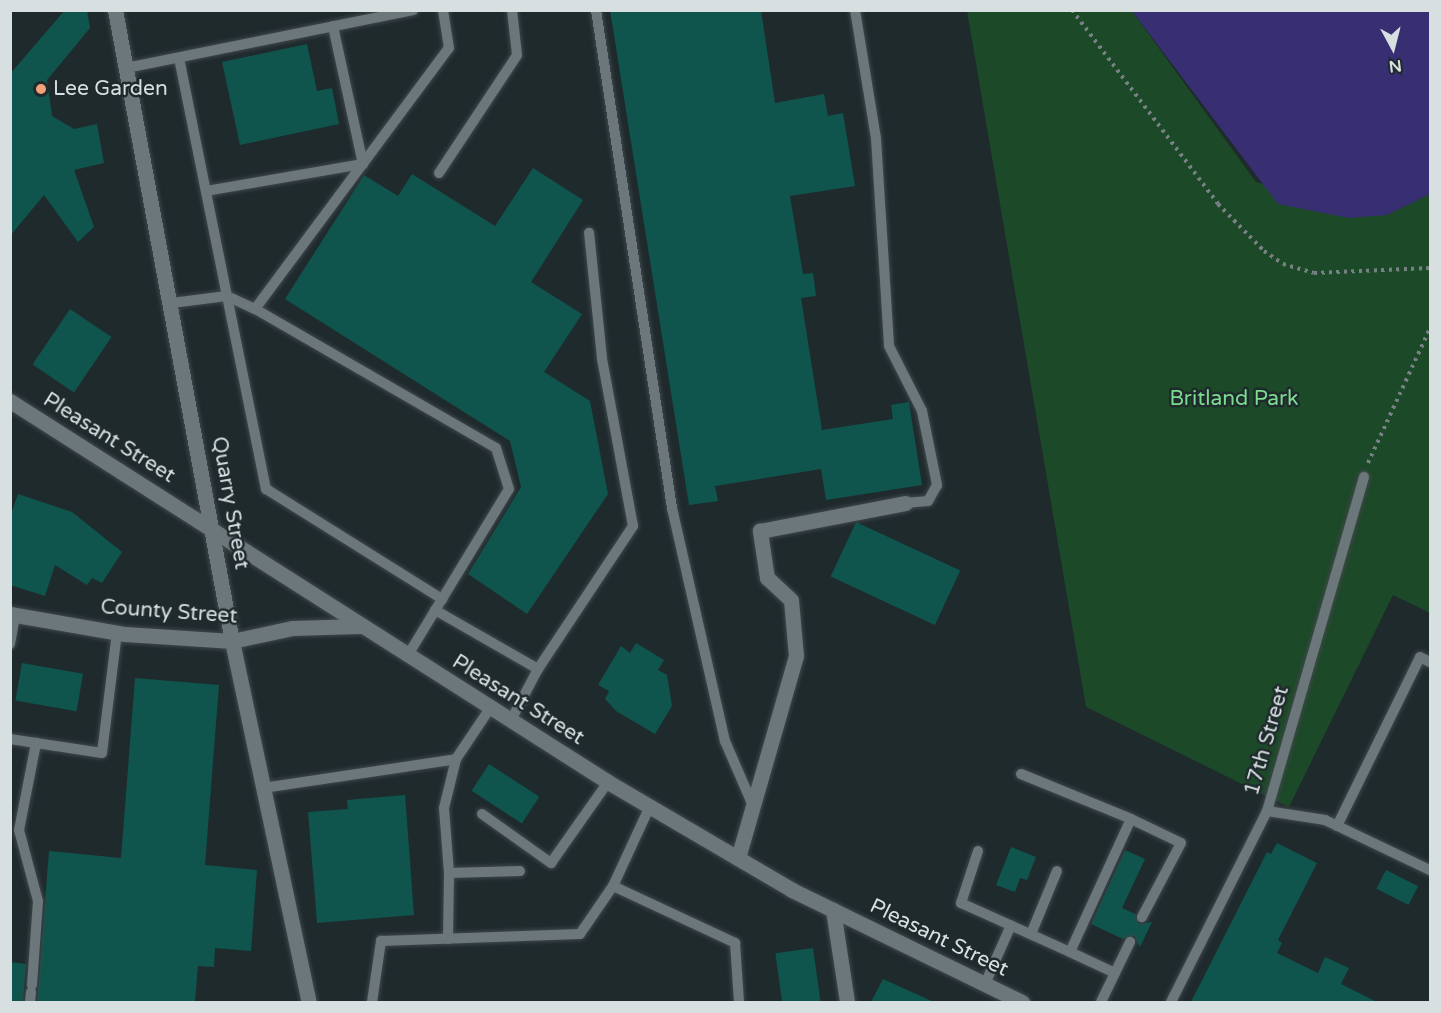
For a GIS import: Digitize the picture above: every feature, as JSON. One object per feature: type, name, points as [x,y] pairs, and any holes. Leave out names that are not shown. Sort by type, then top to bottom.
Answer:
[{"type":"main road","name":"Quarry Street","points":[[115,10],[214,528],[231,641],[309,1002]]},
{"type":"main road","name":"Pleasant Street","points":[[10,401],[214,528],[361,626],[608,782],[833,910],[1022,1002]]},
{"type":"main road","points":[[738,858],[755,811],[796,656],[790,600],[767,578],[760,531],[905,503]]},
{"type":"main road","name":"County Street","points":[[13,614],[117,632],[231,641],[310,625],[361,626]]},
{"type":"main road","points":[[833,910],[847,1002]]},
{"type":"lane","points":[[126,68],[413,10]]},
{"type":"lane","points":[[255,309],[449,48],[443,10]]},
{"type":"lane","points":[[439,173],[517,55],[512,10]]},
{"type":"lane","points":[[596,10],[672,508],[725,741],[755,811]]},
{"type":"lane","points":[[855,10],[876,138],[886,327],[903,381],[922,411],[937,485],[928,501],[905,503]]},
{"type":"lane","points":[[333,27],[363,164]]},
{"type":"lane","points":[[179,58],[266,489],[442,599]]},
{"type":"lane","points":[[206,191],[363,164]]},
{"type":"lane","points":[[511,720],[538,669],[633,526],[602,358],[589,233]]},
{"type":"lane","points":[[172,303],[227,296],[255,309],[496,448],[509,489],[408,655]]},
{"type":"lane","name":"17th Street","points":[[1171,1002],[1267,811],[1364,477]]},
{"type":"lane","points":[[435,610],[538,669]]},
{"type":"lane","points":[[10,644],[13,614]]},
{"type":"lane","points":[[10,739],[102,753],[117,632]]},
{"type":"lane","points":[[1337,826],[1420,657],[1431,662]]},
{"type":"lane","points":[[448,939],[449,873],[444,808],[456,759],[491,707]]},
{"type":"lane","points":[[31,993],[38,901],[19,830],[36,743]]},
{"type":"lane","points":[[263,788],[456,759]]},
{"type":"lane","points":[[1021,774],[1131,819],[1181,843],[1142,917]]},
{"type":"lane","points":[[482,814],[551,863],[608,782]]},
{"type":"lane","points":[[372,1002],[381,941],[580,934],[613,886],[650,806]]},
{"type":"lane","points":[[1267,811],[1337,826],[1431,870]]},
{"type":"lane","points":[[1070,952],[1131,819]]},
{"type":"lane","points":[[978,851],[961,903],[1115,973]]},
{"type":"lane","points":[[449,873],[520,871]]},
{"type":"lane","points":[[1031,934],[1057,872]]},
{"type":"lane","points":[[613,886],[735,943],[738,1002]]},
{"type":"lane","points":[[985,984],[1011,925]]},
{"type":"lane","points":[[1101,1002],[1130,942]]},
{"type":"path","points":[[1072,10],[1218,204],[1264,251],[1314,273],[1431,268]]},
{"type":"path","points":[[1364,477],[1372,445],[1431,328]]},
{"type":"green space","name":"Britland Park","points":[[967,11],[1132,11],[1256,182],[1387,215],[1430,194],[1430,613],[1393,595],[1289,807],[1086,707]]},
{"type":"shaded area","points":[[1132,11],[1430,11],[1430,194],[1387,215],[1349,218],[1278,204]]},
{"type":"building","points":[[65,10],[87,10],[90,28],[47,80],[52,116],[74,129],[97,124],[104,163],[74,170],[94,227],[78,242],[44,195],[10,236],[10,74]]},
{"type":"building","points":[[610,10],[761,10],[775,103],[824,94],[828,116],[843,113],[855,186],[790,196],[803,274],[813,273],[816,296],[801,298],[822,430],[893,419],[891,405],[909,402],[922,485],[826,500],[821,469],[715,486],[718,501],[689,505]]},
{"type":"building","points":[[307,44],[317,91],[332,88],[339,124],[240,145],[222,62]]},
{"type":"building","points":[[533,168],[583,200],[531,282],[582,314],[544,372],[590,401],[608,494],[527,614],[468,574],[521,487],[510,441],[285,299],[364,175],[398,196],[412,174],[495,226]]},
{"type":"building","points":[[70,309],[111,337],[74,393],[33,365]]},
{"type":"building","points":[[18,494],[72,512],[122,552],[102,583],[92,578],[87,585],[55,565],[45,596],[10,585],[10,517]]},
{"type":"building","points":[[856,522],[960,571],[935,625],[831,576]]},
{"type":"building","points":[[636,643],[664,660],[658,670],[667,675],[672,706],[655,734],[616,711],[605,699],[609,691],[598,685],[621,646],[630,653]]},
{"type":"building","points":[[22,663],[83,674],[76,711],[15,700]]},
{"type":"building","points":[[135,678],[219,685],[205,865],[257,870],[251,951],[215,948],[214,967],[198,966],[195,1002],[37,1002],[49,851],[121,858]]},
{"type":"building","points":[[489,764],[539,797],[522,824],[472,791]]},
{"type":"building","points":[[405,795],[414,915],[317,923],[308,812],[348,809],[347,800]]},
{"type":"building","points":[[1277,843],[1317,863],[1278,940],[1282,943],[1277,953],[1318,973],[1325,957],[1349,968],[1341,984],[1377,1002],[1191,1002],[1267,852],[1271,854]]},
{"type":"building","points":[[1011,847],[1036,857],[1027,880],[1020,878],[1015,892],[996,885]]},
{"type":"building","points":[[1125,850],[1145,859],[1122,908],[1135,914],[1139,924],[1152,922],[1140,947],[1134,936],[1123,939],[1091,924]]},
{"type":"building","points":[[1386,870],[1418,886],[1409,905],[1376,889]]},
{"type":"building","points":[[813,948],[821,1002],[782,1002],[775,953]]},
{"type":"building","points":[[10,962],[26,964],[23,1002],[10,1002]]},
{"type":"building","points":[[883,979],[934,1002],[871,1002]]},
{"type":"place","name":"Lee Garden","points":[[41,89]]}]
